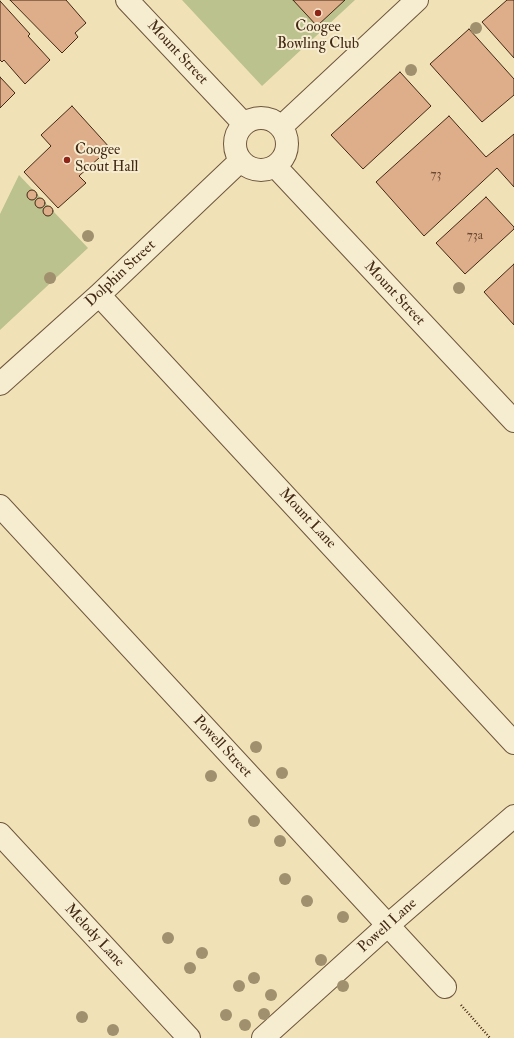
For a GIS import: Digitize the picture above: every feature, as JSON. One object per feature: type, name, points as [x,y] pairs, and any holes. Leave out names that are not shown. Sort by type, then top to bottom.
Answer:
[{"type":"street","name":"Mount Street","points":[[127,0],[244,124]]},
{"type":"street","points":[[281,127],[417,0]]},
{"type":"street","points":[[263,118],[273,120],[281,127],[286,135],[287,145],[285,155],[275,166],[266,170],[257,170],[248,168],[240,161],[235,152],[234,142],[237,132],[244,124],[253,119],[263,118]]},
{"type":"street","name":"Dolphin Street","points":[[0,384],[99,295],[240,161]]},
{"type":"street","name":"Mount Street","points":[[275,166],[514,421]]},
{"type":"street","name":"Mount Lane","points":[[99,295],[514,743]]},
{"type":"street","name":"Powell Street","points":[[0,506],[445,987]]},
{"type":"street","name":"Powell Lane","points":[[263,1038],[387,926],[514,816]]},
{"type":"street","name":"Melody Lane","points":[[0,834],[189,1038]]},
{"type":"path","points":[[445,987],[490,1038]]},
{"type":"green space","points":[[182,0],[355,0],[262,86]]},
{"type":"green space","points":[[19,175],[88,248],[0,330],[0,214]]},
{"type":"building","points":[[10,0],[66,0],[86,23],[75,33],[78,37],[62,53]]},
{"type":"building","name":"Coogee Bowling Club","points":[[293,0],[345,0],[317,26]]},
{"type":"building","points":[[507,0],[514,0],[514,58],[482,22]]},
{"type":"building","points":[[0,1],[30,34],[28,36],[50,60],[25,84],[4,60],[2,62],[0,60]]},
{"type":"building","points":[[469,29],[514,79],[514,95],[482,122],[430,64]]},
{"type":"building","points":[[400,72],[431,106],[363,169],[331,135]]},
{"type":"building","points":[[0,77],[15,93],[0,108]]},
{"type":"building","name":"Coogee Scout Hall","points":[[72,106],[110,148],[79,176],[86,183],[58,208],[24,172],[51,146],[41,135]]},
{"type":"building","points":[[449,116],[486,157],[514,134],[514,187],[497,168],[424,236],[376,182]]},
{"type":"building","points":[[30,190],[34,190],[36,191],[36,199],[30,200],[27,197],[27,193]]},
{"type":"building","points":[[486,197],[514,227],[514,229],[465,274],[436,243]]},
{"type":"building","points":[[38,198],[42,198],[44,199],[44,207],[38,208],[35,205],[35,201]]},
{"type":"building","points":[[46,206],[50,206],[52,207],[52,215],[46,216],[43,213],[43,209]]},
{"type":"building","points":[[514,264],[514,325],[484,292]]},
{"type":"place","name":"Coogee Bowling Club","points":[[318,13]]},
{"type":"place","name":"Coogee Scout Hall","points":[[67,160]]}]
